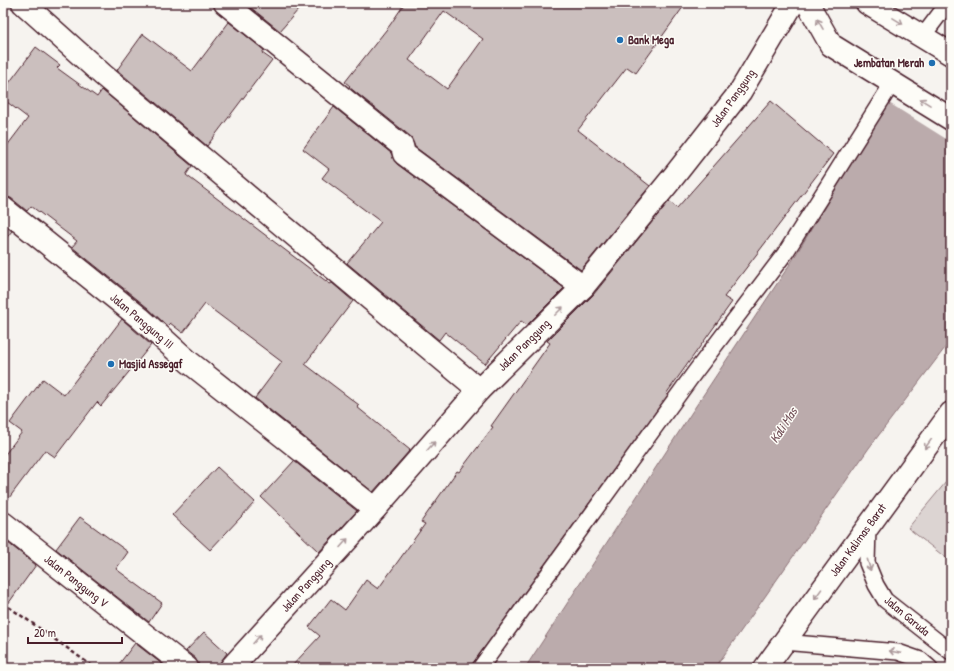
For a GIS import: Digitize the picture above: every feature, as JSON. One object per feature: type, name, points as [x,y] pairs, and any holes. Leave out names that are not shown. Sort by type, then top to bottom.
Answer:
[{"type":"street","points":[[23,3],[103,75],[479,390]]},
{"type":"street","points":[[225,3],[402,146],[404,154],[583,287]]},
{"type":"street","points":[[806,3],[831,44],[951,118]]},
{"type":"street","name":"Jalan Panggung","points":[[231,668],[375,509],[479,390],[583,287],[674,176],[740,92],[806,3]]},
{"type":"street","points":[[867,3],[951,54]]},
{"type":"street","name":"Jalan Panggung III","points":[[3,208],[140,318],[189,362],[375,509]]},
{"type":"street","name":"Jalan Kalimas Barat","points":[[765,668],[951,413]]},
{"type":"street","name":"Jalan Panggung V","points":[[3,523],[187,668]]},
{"type":"lane","points":[[926,38],[948,3]]},
{"type":"lane","points":[[480,668],[695,372],[786,252],[896,84]]},
{"type":"lane","name":"Jalan Garuda","points":[[868,527],[867,563],[876,585],[885,600],[951,652]]},
{"type":"lane","points":[[783,642],[898,652],[921,660],[930,668]]},
{"type":"path","points":[[3,604],[95,668]]},
{"type":"shaded area","points":[[951,476],[951,562],[908,528]]},
{"type":"water","name":"Kali Mas","points":[[951,18],[951,340],[869,448],[715,668],[525,668],[792,261],[883,111]]},
{"type":"pier","name":"Jembatan Merah","points":[[949,18],[951,19],[951,142],[889,103],[897,89]]},
{"type":"building","points":[[245,3],[304,3],[280,31]]},
{"type":"building","points":[[405,3],[686,3],[636,73],[627,67],[578,130],[650,186],[581,270],[415,147],[410,136],[349,87],[350,86],[345,82],[390,25]],"holes":[[[444,11],[483,39],[447,89],[409,60]]]},
{"type":"building","points":[[229,22],[264,50],[262,53],[272,60],[207,146],[117,70],[143,34],[192,71]]},
{"type":"building","points":[[36,47],[60,65],[57,68],[97,97],[102,90],[192,166],[186,175],[330,284],[332,283],[353,301],[305,364],[359,405],[357,407],[410,450],[373,492],[255,398],[282,362],[205,304],[183,333],[170,323],[167,326],[148,308],[72,247],[77,241],[31,206],[27,211],[11,198],[3,196],[3,151],[28,118],[3,99],[3,91]]},
{"type":"building","points":[[771,101],[833,154],[724,297],[732,302],[666,394],[668,395],[473,663],[471,668],[290,668],[320,636],[309,627],[331,599],[345,610],[366,580],[378,589],[425,524],[421,522],[457,471],[459,472],[493,427],[491,426],[550,343],[547,341],[593,295],[669,201],[677,208]]},
{"type":"building","points":[[334,107],[391,153],[397,164],[564,288],[527,325],[521,321],[485,364],[445,332],[439,340],[347,263],[381,222],[322,178],[329,169],[303,149]]},
{"type":"building","points":[[3,224],[12,231],[3,242]]},
{"type":"building","points":[[122,319],[151,345],[101,406],[97,402],[55,457],[45,450],[3,506],[3,457],[22,432],[10,423],[43,379],[64,395]]},
{"type":"building","points":[[294,461],[357,511],[319,552],[261,497]]},
{"type":"building","points":[[217,467],[255,502],[210,550],[172,515]]},
{"type":"building","points":[[80,517],[128,552],[116,569],[162,603],[149,622],[56,549]]},
{"type":"building","points":[[3,539],[36,565],[3,611]]},
{"type":"building","points":[[204,632],[227,653],[219,668],[199,668],[195,658],[186,651]]},
{"type":"building","points":[[135,643],[167,668],[116,668]]},
{"type":"place","name":"Bank Mega","points":[[620,40]]},
{"type":"place","name":"Jembatan Merah","points":[[932,63]]},
{"type":"place","name":"Masjid Assegaf","points":[[111,364]]}]
